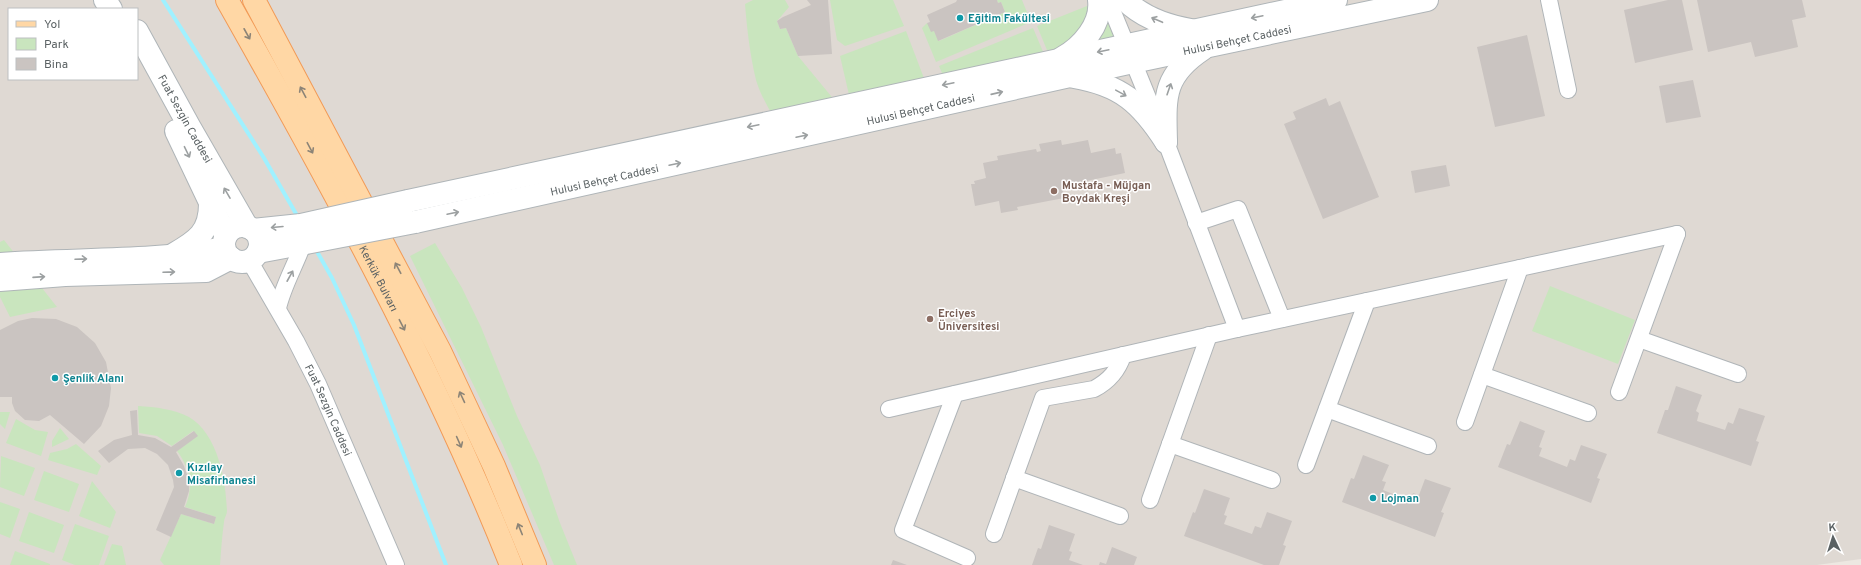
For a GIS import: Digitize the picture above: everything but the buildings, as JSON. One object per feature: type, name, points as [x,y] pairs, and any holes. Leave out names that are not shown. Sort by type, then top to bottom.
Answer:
[{"type":"main road","name":"Kerkük Bulvarı","points":[[227,0],[334,193],[431,382],[469,463],[511,565]]},
{"type":"main road","name":"Kerkük Bulvarı","points":[[254,0],[440,351],[494,466],[535,565]]},
{"type":"street","points":[[1055,61],[1076,48],[1090,33],[1098,15],[1099,0]]},
{"type":"street","points":[[1108,0],[1166,142],[1237,329]]},
{"type":"street","points":[[1125,0],[1136,10],[1159,22],[1200,39],[1171,83],[1165,100],[1166,142]]},
{"type":"street","name":"Hulusi Behçet Caddesi","points":[[1200,39],[1278,6],[1336,0]]},
{"type":"street","name":"Hulusi Behçet Caddesi","points":[[304,237],[408,201],[1055,61],[1129,54],[1200,39],[1427,0]]},
{"type":"street","points":[[1549,0],[1568,90]]},
{"type":"street","name":"Fuat Sezgin Caddesi","points":[[138,33],[189,126],[250,228],[259,240],[235,247]]},
{"type":"street","name":"Hulusi Behçet Caddesi","points":[[304,237],[414,222],[1071,76],[1129,54]]},
{"type":"street","name":"Fuat Sezgin Caddesi","points":[[138,57],[192,163],[210,204],[235,247],[278,308],[318,384],[396,565]]},
{"type":"street","points":[[1071,76],[1106,85],[1129,97],[1143,109],[1166,142]]},
{"type":"street","points":[[169,256],[192,243],[203,232],[210,218],[210,204]]},
{"type":"street","points":[[1196,223],[1238,209],[1282,319]]},
{"type":"street","points":[[250,228],[304,237]]},
{"type":"street","points":[[889,408],[1209,335],[1677,234],[1619,392]]},
{"type":"street","points":[[0,264],[46,260],[169,256],[304,237]]},
{"type":"street","points":[[278,308],[285,286],[295,268],[304,237]]},
{"type":"street","points":[[0,280],[65,275],[206,271],[235,247]]},
{"type":"street","points":[[1465,422],[1520,268]]},
{"type":"street","points":[[1306,464],[1367,301]]},
{"type":"street","points":[[1150,500],[1209,335]]},
{"type":"street","points":[[1639,339],[1738,374]]},
{"type":"street","points":[[994,534],[1043,398],[1094,389],[1100,386],[1116,371],[1123,355]]},
{"type":"street","points":[[1482,375],[1588,413]]},
{"type":"street","points":[[955,394],[902,530],[967,558]]},
{"type":"street","points":[[1327,409],[1428,446]]},
{"type":"street","points":[[1170,444],[1272,480]]},
{"type":"street","points":[[1014,478],[1120,516]]},
{"type":"shaded area","name":"Erciyes Üniversitesi","points":[[0,0],[1861,0],[1861,559],[1817,565],[0,565]]},
{"type":"green space","points":[[753,0],[785,0],[789,7],[777,21],[780,29],[786,28],[798,56],[845,113],[779,127],[766,104],[754,71],[745,4]]},
{"type":"green space","points":[[830,0],[893,0],[904,26],[845,46],[837,40]]},
{"type":"green space","points":[[997,0],[1022,0],[1031,22],[936,62],[922,28],[927,23],[934,31],[939,41],[1005,12],[1001,2],[998,3]]},
{"type":"green space","points":[[1102,0],[1116,31],[1115,44],[1054,67],[1037,26]]},
{"type":"green space","points":[[1033,28],[1050,68],[949,89],[939,66]]},
{"type":"green space","points":[[906,31],[930,94],[853,112],[840,56]]},
{"type":"green space","points":[[4,240],[57,307],[10,317],[0,297],[0,242]]},
{"type":"green space","points":[[435,243],[462,288],[481,327],[517,416],[540,465],[560,523],[577,565],[554,565],[503,445],[410,256]]},
{"type":"green space","points":[[1550,286],[1635,320],[1618,364],[1532,331]]},
{"type":"green space","points":[[138,406],[164,409],[189,417],[199,425],[214,446],[225,486],[227,511],[224,521],[220,565],[164,565],[160,560],[181,514],[214,524],[216,517],[185,507],[188,500],[190,485],[188,471],[177,451],[197,436],[193,431],[172,446],[157,436],[139,433]]},
{"type":"green space","points":[[0,412],[10,412],[5,429],[0,424]]},
{"type":"green space","points":[[16,419],[35,430],[48,432],[41,456],[6,443]]},
{"type":"green space","points":[[60,428],[69,439],[52,447],[52,441]]},
{"type":"green space","points":[[76,444],[101,466],[97,475],[48,460],[50,453],[67,449]]},
{"type":"green space","points":[[1,456],[35,468],[24,496],[0,487]]},
{"type":"green space","points":[[44,471],[79,484],[69,512],[34,500]]},
{"type":"green space","points":[[92,481],[116,512],[110,528],[79,516]]},
{"type":"green space","points":[[0,502],[20,509],[10,538],[0,534]]},
{"type":"green space","points":[[29,512],[64,525],[54,553],[19,541]]},
{"type":"green space","points":[[75,524],[109,536],[99,565],[75,565],[62,560]]},
{"type":"green space","points":[[112,544],[122,546],[126,565],[104,565]]},
{"type":"green space","points":[[15,551],[50,564],[50,565],[10,565]]},
{"type":"waterway","points":[[163,0],[264,158],[299,219]]},
{"type":"waterway","points":[[315,248],[332,278],[354,325],[446,565]]},
{"type":"place","name":"Eğitim Fakültesi","points":[[960,18]]},
{"type":"place","name":"Mustafa - Müjgan Boydak Kreşi","points":[[1054,191]]},
{"type":"place","name":"Erciyes Üniversitesi","points":[[930,319]]},
{"type":"place","name":"Şenlik Alanı","points":[[55,378]]},
{"type":"place","name":"Kızılay Misafirhanesi","points":[[179,473]]},
{"type":"place","name":"Lojman","points":[[1373,498]]}]
